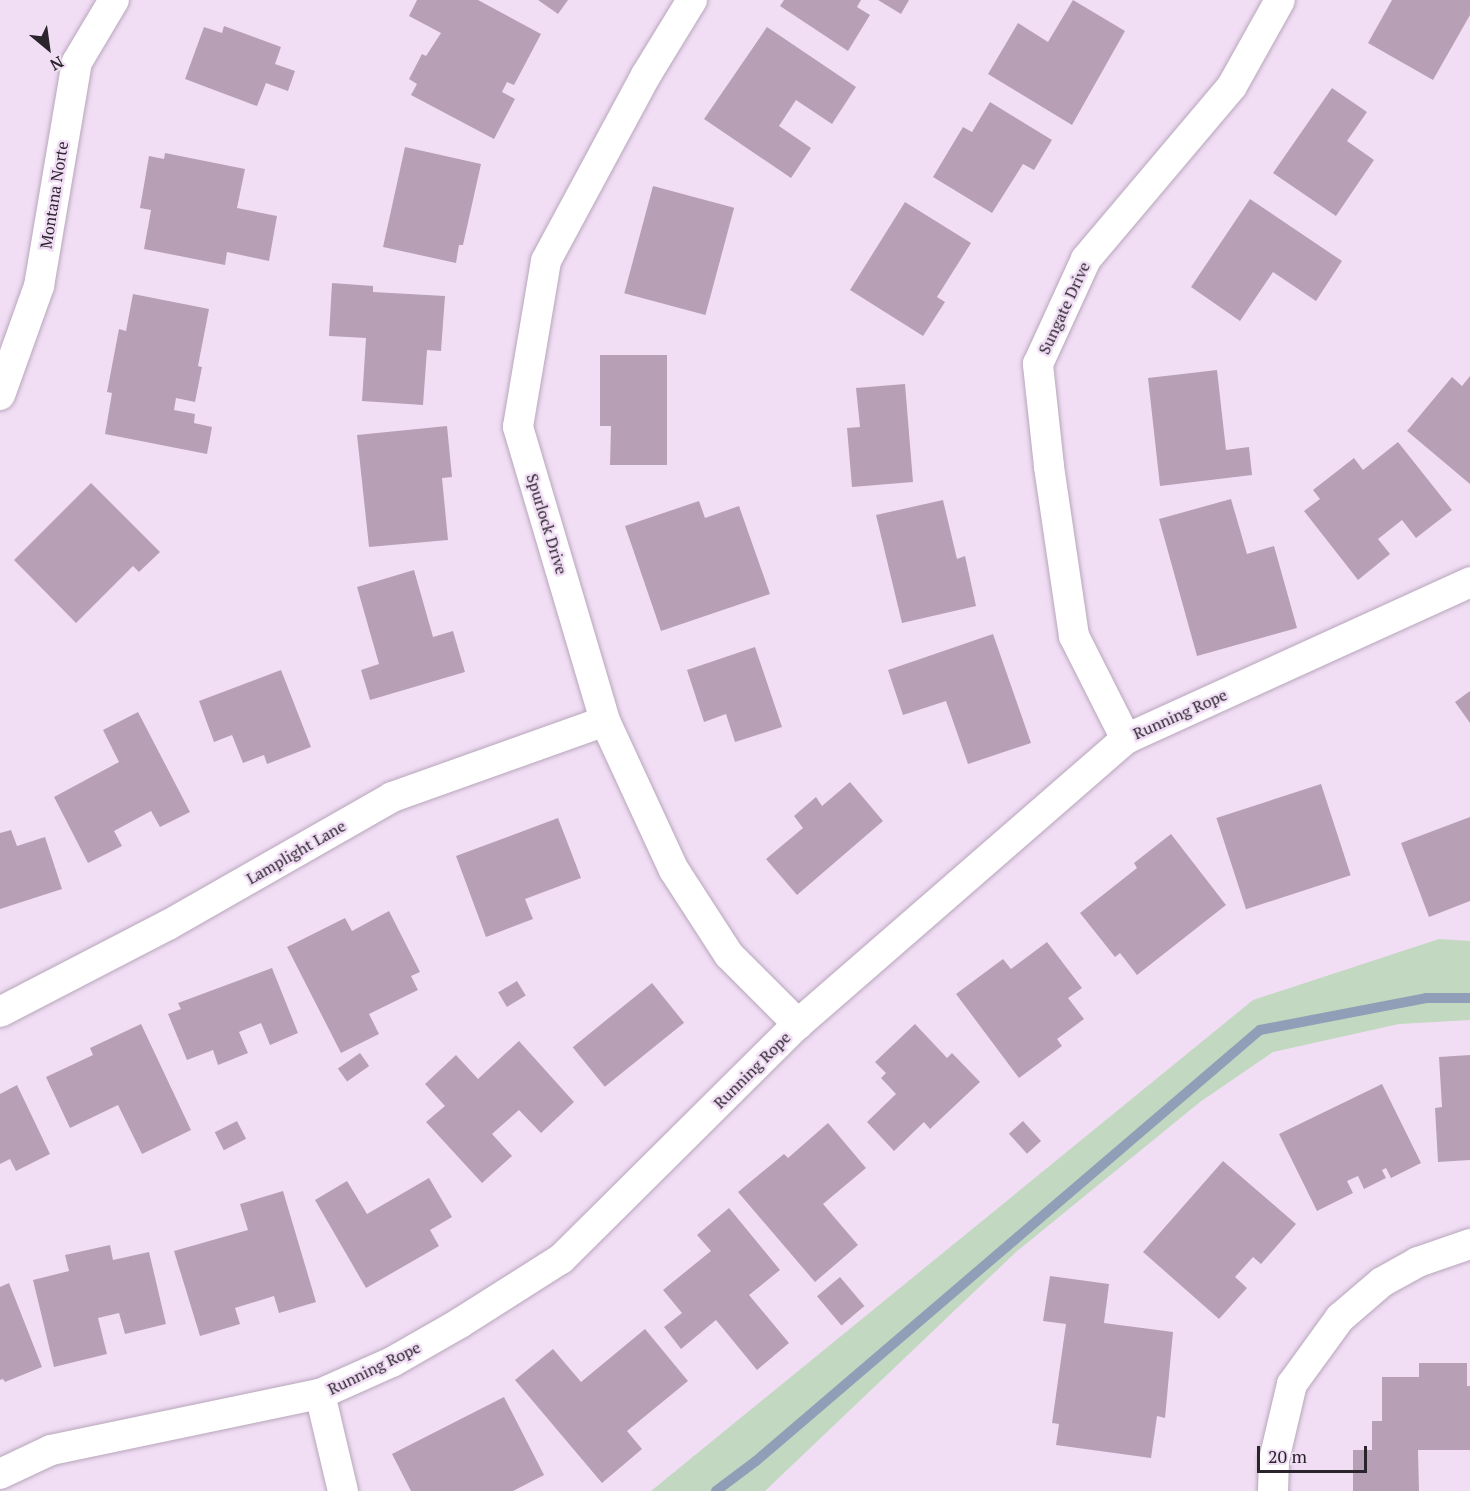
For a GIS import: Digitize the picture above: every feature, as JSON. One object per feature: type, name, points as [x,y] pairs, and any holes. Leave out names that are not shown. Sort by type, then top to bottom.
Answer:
[{"type":"street","name":"Montana Norte","points":[[0,395],[39,286],[77,62],[114,0]]},
{"type":"street","name":"Spurlock Drive","points":[[692,0],[646,75],[546,261],[518,427],[605,721],[674,870],[729,955],[798,1024]]},
{"type":"street","name":"Sungate Drive","points":[[1126,739],[1074,636],[1049,466],[1038,364],[1086,259],[1232,86],[1280,0]]},
{"type":"street","name":"Running Rope","points":[[0,1474],[51,1450],[320,1394],[392,1362],[561,1259],[798,1024],[1126,739],[1470,582]]},
{"type":"street","name":"Lamplight Lane","points":[[0,1012],[168,925],[392,798],[605,721]]},
{"type":"street","points":[[1274,1491],[1274,1460],[1292,1384],[1340,1318],[1382,1282],[1418,1262],[1470,1244]]},
{"type":"street","points":[[320,1394],[343,1491]]},
{"type":"green space","points":[[1439,939],[1470,941],[1470,1020],[1399,1024],[1273,1052],[1200,1102],[1016,1252],[765,1491],[651,1491],[1253,1000]]},
{"type":"building","points":[[417,0],[478,0],[541,34],[514,85],[507,82],[502,92],[515,99],[494,139],[411,95],[417,84],[409,79],[422,54],[426,56],[441,33],[409,16]]},
{"type":"building","points":[[538,0],[568,0],[558,14]]},
{"type":"building","points":[[784,0],[861,0],[857,7],[870,15],[848,51],[780,6]]},
{"type":"building","points":[[878,0],[909,0],[901,14]]},
{"type":"building","points":[[1073,0],[1125,31],[1072,125],[988,74],[1018,23],[1048,42]]},
{"type":"building","points":[[1392,0],[1470,0],[1470,15],[1433,80],[1368,43]]},
{"type":"building","points":[[224,26],[281,47],[275,64],[295,71],[288,91],[266,83],[257,106],[185,79],[204,27],[222,33]]},
{"type":"building","points":[[767,27],[856,87],[832,124],[796,100],[779,126],[811,148],[791,178],[704,119]]},
{"type":"building","points":[[1332,88],[1367,112],[1347,141],[1374,160],[1336,216],[1273,173]]},
{"type":"building","points":[[990,102],[1052,140],[1034,170],[1023,164],[992,213],[933,177],[963,127],[972,132]]},
{"type":"building","points":[[405,147],[481,164],[463,245],[459,245],[456,263],[383,247]]},
{"type":"building","points":[[165,153],[245,169],[237,208],[277,216],[269,261],[227,252],[225,265],[144,249],[151,210],[140,208],[149,156],[164,159]]},
{"type":"building","points":[[653,186],[734,208],[705,315],[624,293]]},
{"type":"building","points":[[1250,199],[1342,261],[1316,301],[1273,272],[1240,321],[1191,287]]},
{"type":"building","points":[[905,202],[971,243],[937,297],[945,302],[923,336],[850,290]]},
{"type":"building","points":[[332,283],[373,286],[373,292],[445,296],[441,351],[427,350],[423,405],[362,401],[366,338],[329,336]]},
{"type":"building","points":[[133,294],[209,309],[198,366],[202,367],[195,402],[176,398],[174,410],[195,414],[194,423],[212,427],[207,454],[105,434],[112,393],[107,392],[119,329],[126,331]]},
{"type":"building","points":[[600,355],[667,355],[667,465],[610,465],[611,426],[600,426]]},
{"type":"building","points":[[1217,370],[1226,450],[1249,447],[1252,475],[1160,486],[1148,378]]},
{"type":"building","points":[[1470,376],[1470,484],[1407,431],[1452,377],[1462,386]]},
{"type":"building","points":[[905,384],[913,482],[852,487],[847,428],[860,427],[856,388]]},
{"type":"building","points":[[447,426],[452,477],[442,478],[448,540],[369,547],[357,435]]},
{"type":"building","points":[[1398,442],[1452,510],[1416,538],[1402,520],[1378,539],[1390,554],[1358,580],[1304,511],[1320,499],[1313,490],[1354,458],[1363,470]]},
{"type":"building","points":[[91,483],[160,552],[139,572],[133,566],[76,623],[14,560]]},
{"type":"building","points":[[1231,499],[1247,554],[1274,546],[1297,628],[1197,656],[1159,519]]},
{"type":"building","points":[[943,500],[957,559],[965,556],[976,606],[902,623],[876,515]]},
{"type":"building","points":[[699,501],[705,518],[739,506],[770,594],[661,631],[625,526]]},
{"type":"building","points":[[414,570],[433,637],[453,631],[465,672],[370,700],[361,670],[379,664],[357,587]]},
{"type":"building","points":[[993,634],[1031,743],[968,764],[946,701],[903,715],[888,670]]},
{"type":"building","points":[[755,647],[782,727],[735,742],[726,714],[704,722],[687,670]]},
{"type":"building","points":[[281,670],[311,747],[267,764],[264,755],[243,763],[232,735],[214,742],[199,701]]},
{"type":"building","points":[[1470,691],[1470,723],[1455,702]]},
{"type":"building","points":[[138,712],[190,812],[160,827],[151,811],[114,831],[122,846],[88,863],[54,797],[119,762],[103,730]]},
{"type":"building","points":[[850,782],[883,821],[797,895],[766,859],[803,828],[794,816],[816,797],[822,806]]},
{"type":"building","points":[[1321,784],[1351,875],[1246,909],[1216,818]]},
{"type":"building","points":[[1470,817],[1470,901],[1429,917],[1401,843]]},
{"type":"building","points":[[558,818],[581,878],[525,899],[533,919],[486,937],[456,856]]},
{"type":"building","points":[[11,830],[17,846],[45,837],[62,889],[0,909],[0,833]]},
{"type":"building","points":[[1171,834],[1226,905],[1137,975],[1120,953],[1115,957],[1080,913],[1137,868],[1134,863]]},
{"type":"building","points":[[389,911],[420,972],[411,976],[418,990],[369,1014],[379,1034],[341,1053],[287,947],[345,918],[352,931]]},
{"type":"building","points":[[1047,942],[1082,988],[1068,998],[1084,1019],[1057,1039],[1062,1046],[1019,1078],[956,994],[1003,959],[1011,969]]},
{"type":"building","points":[[272,968],[298,1033],[270,1045],[261,1023],[239,1032],[248,1053],[218,1065],[213,1050],[187,1060],[168,1014],[181,1009],[178,1003]]},
{"type":"building","points":[[517,981],[526,996],[507,1007],[498,992]]},
{"type":"building","points":[[652,983],[684,1023],[605,1087],[573,1047]]},
{"type":"building","points":[[141,1024],[191,1130],[142,1154],[118,1105],[70,1128],[46,1077],[93,1055],[90,1048]]},
{"type":"building","points":[[915,1024],[947,1058],[952,1053],[980,1082],[930,1129],[924,1122],[894,1151],[867,1122],[896,1094],[881,1078],[886,1073],[875,1062]]},
{"type":"building","points":[[519,1041],[574,1102],[541,1133],[519,1110],[492,1134],[512,1156],[482,1183],[426,1122],[445,1106],[425,1084],[456,1055],[478,1079]]},
{"type":"building","points":[[360,1053],[369,1066],[347,1082],[338,1068]]},
{"type":"building","points":[[1470,1055],[1470,1160],[1438,1162],[1435,1108],[1442,1107],[1439,1057]]},
{"type":"building","points":[[1382,1084],[1421,1163],[1391,1178],[1386,1168],[1382,1170],[1386,1178],[1364,1189],[1358,1176],[1347,1181],[1353,1193],[1317,1211],[1279,1134]]},
{"type":"building","points":[[17,1085],[50,1154],[16,1171],[10,1159],[0,1164],[0,1094]]},
{"type":"building","points":[[237,1121],[246,1139],[224,1150],[215,1132]]},
{"type":"building","points":[[1023,1121],[1041,1141],[1027,1154],[1009,1134]]},
{"type":"building","points":[[828,1123],[866,1168],[823,1204],[858,1245],[815,1282],[738,1192],[784,1154],[788,1158]]},
{"type":"building","points":[[1223,1161],[1296,1224],[1261,1264],[1253,1257],[1235,1277],[1247,1288],[1219,1319],[1143,1252]]},
{"type":"building","points":[[429,1178],[452,1217],[430,1230],[439,1246],[366,1288],[315,1200],[347,1181],[367,1214]]},
{"type":"building","points":[[283,1191],[316,1302],[279,1313],[274,1296],[235,1308],[240,1324],[200,1336],[174,1251],[248,1230],[240,1204]]},
{"type":"building","points":[[729,1208],[780,1270],[749,1295],[789,1343],[757,1370],[716,1320],[681,1349],[664,1327],[682,1313],[663,1290],[711,1251],[697,1235]]},
{"type":"building","points":[[110,1245],[113,1260],[149,1252],[166,1324],[125,1334],[119,1313],[98,1318],[107,1354],[54,1367],[33,1280],[69,1271],[65,1255]]},
{"type":"building","points":[[1050,1276],[1109,1284],[1104,1323],[1173,1332],[1165,1418],[1157,1416],[1151,1458],[1056,1445],[1059,1424],[1052,1423],[1066,1324],[1043,1321]]},
{"type":"building","points":[[840,1277],[864,1306],[841,1325],[817,1296]]},
{"type":"building","points":[[9,1283],[42,1367],[5,1382],[3,1379],[0,1380],[0,1287]]},
{"type":"building","points":[[645,1329],[688,1381],[627,1431],[642,1449],[602,1483],[515,1380],[553,1349],[581,1382]]},
{"type":"building","points":[[1419,1363],[1467,1363],[1467,1386],[1470,1386],[1470,1450],[1418,1450],[1419,1491],[1353,1491],[1353,1450],[1372,1450],[1372,1421],[1382,1421],[1382,1377],[1419,1377]]},
{"type":"building","points":[[504,1397],[544,1475],[513,1491],[411,1491],[392,1454]]},
{"type":"waterway","points":[[716,1491],[756,1461],[1260,1030],[1426,998],[1470,998]]}]
